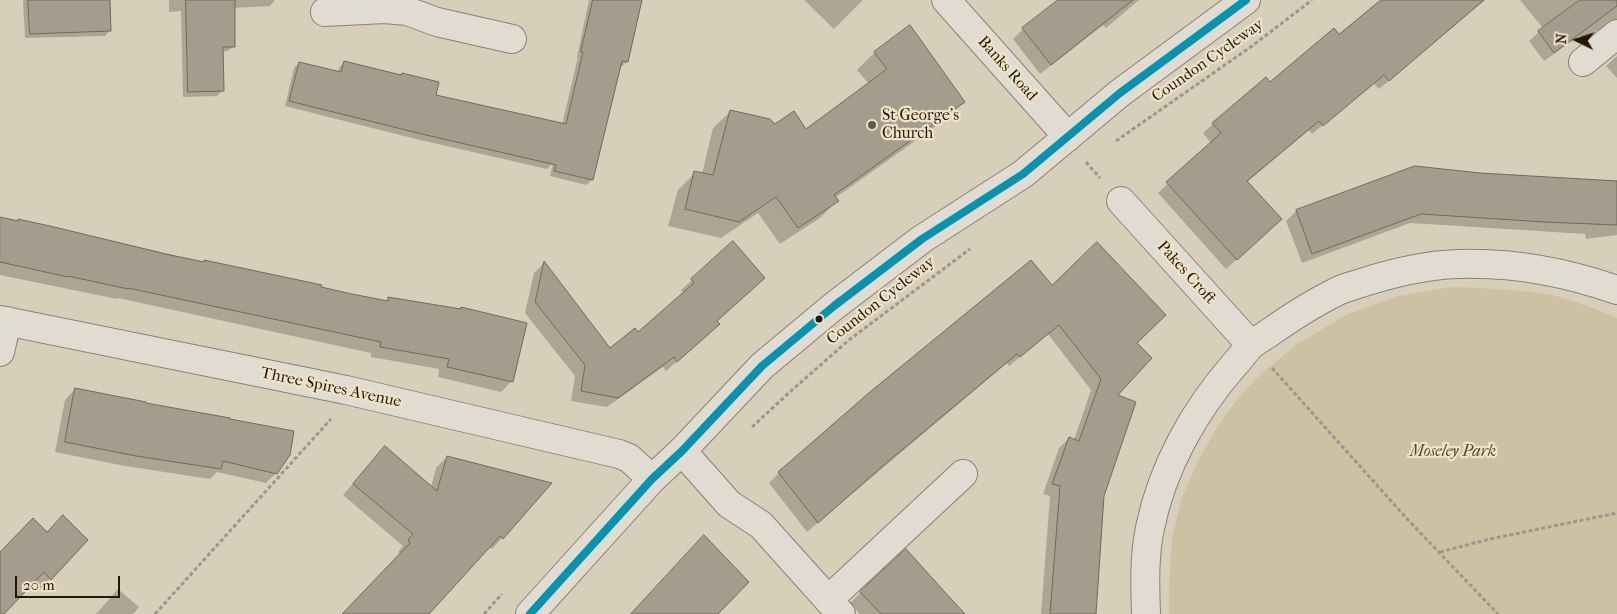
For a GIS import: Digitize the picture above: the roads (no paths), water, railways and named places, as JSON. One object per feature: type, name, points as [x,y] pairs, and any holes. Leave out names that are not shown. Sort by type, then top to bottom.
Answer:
[{"type":"street","name":"Banks Road","points":[[946,0],[1068,138]]},
{"type":"street","points":[[530,614],[652,479],[762,366],[834,306],[922,239],[1023,174],[1120,93],[1246,0]]},
{"type":"street","points":[[325,12],[407,6],[438,22],[512,39]]},
{"type":"street","points":[[1583,62],[1617,34]]},
{"type":"street","name":"Pakes Croft","points":[[1121,202],[1251,346]]},
{"type":"street","points":[[1146,614],[1144,580],[1150,528],[1161,489],[1175,454],[1195,417],[1219,382],[1251,346],[1295,315],[1335,292],[1373,279],[1412,269],[1457,264],[1507,264],[1549,270],[1617,290]]},
{"type":"street","points":[[0,352],[3,320]]},
{"type":"street","name":"Three Spires Avenue","points":[[3,320],[346,390],[619,454],[629,458],[652,479]]},
{"type":"street","points":[[682,450],[729,504],[761,525],[835,607],[963,474]]},
{"type":"place","name":"St George's Church","points":[[872,125]]},
{"type":"park label","name":"Moseley Park","points":[[1453,452]]}]
